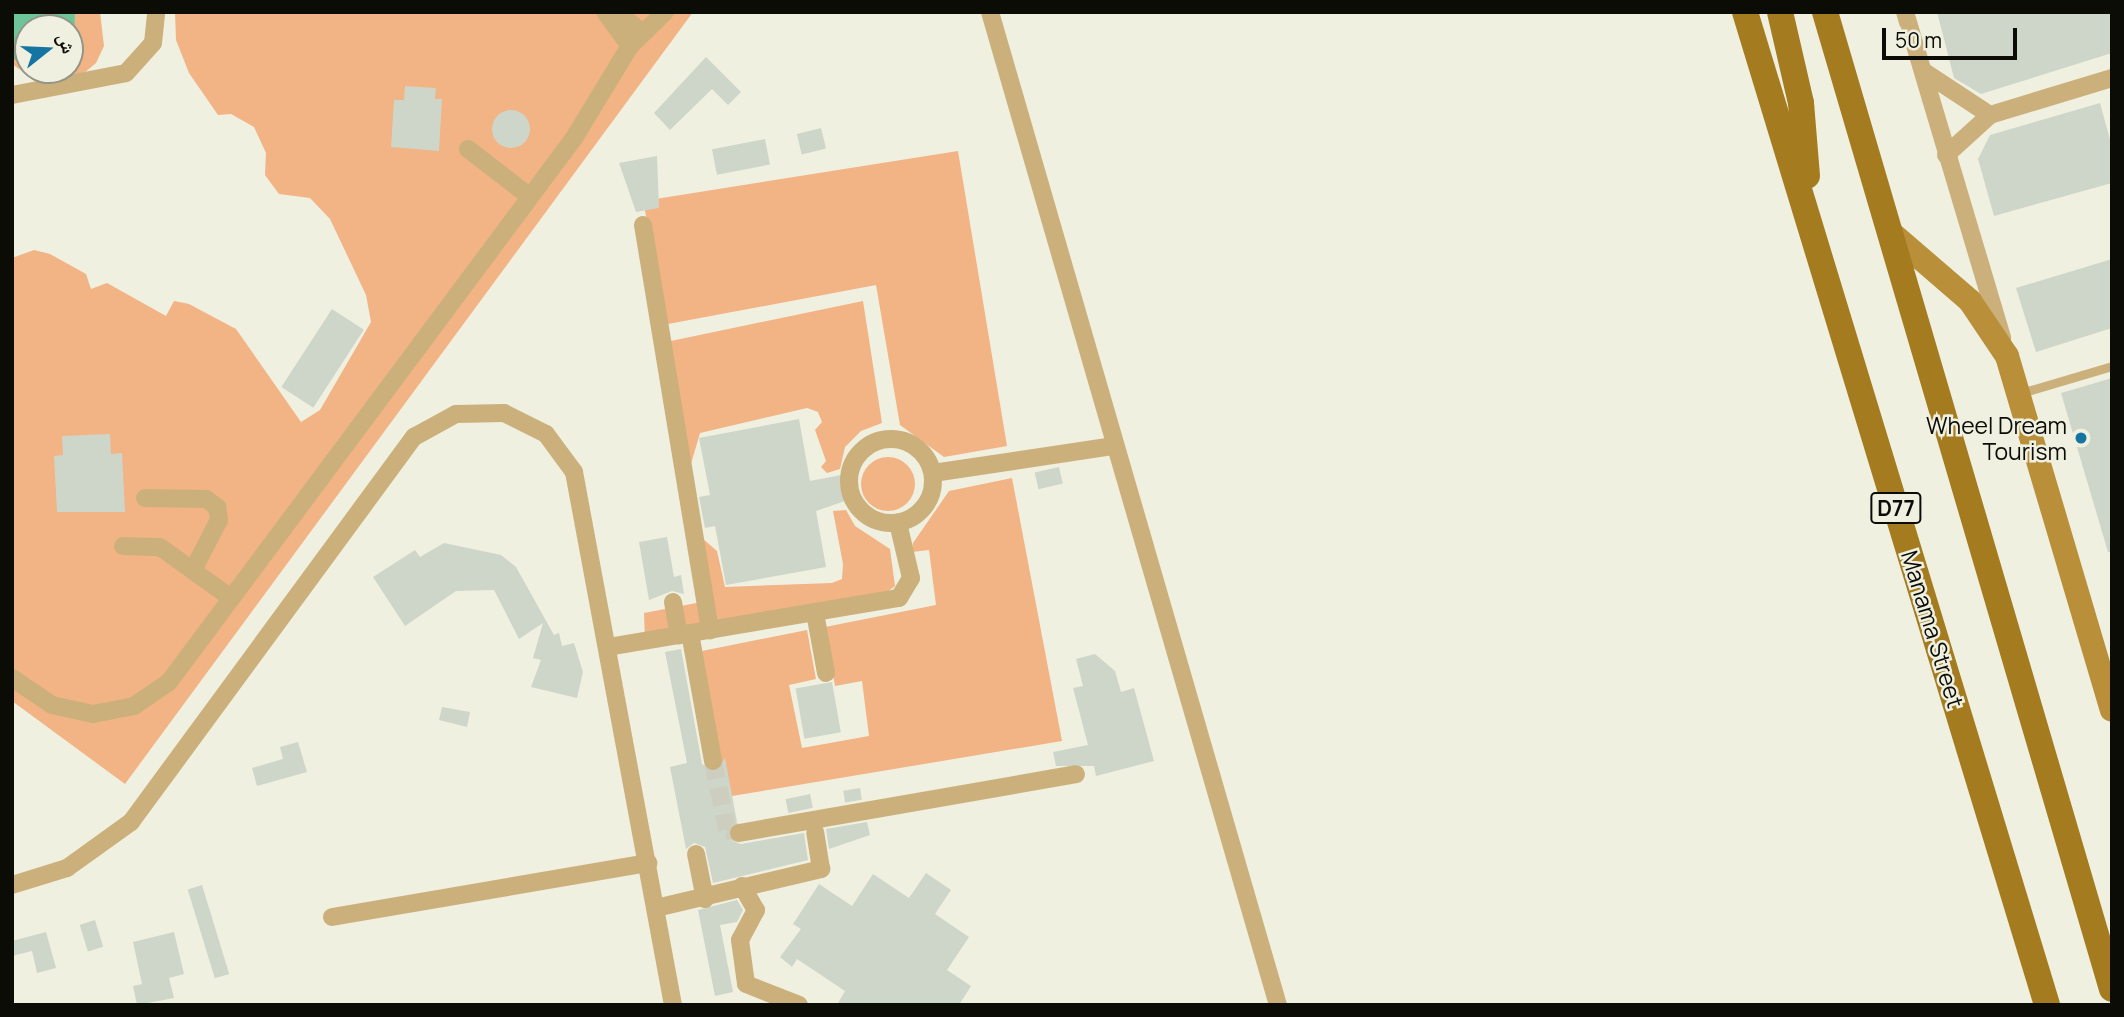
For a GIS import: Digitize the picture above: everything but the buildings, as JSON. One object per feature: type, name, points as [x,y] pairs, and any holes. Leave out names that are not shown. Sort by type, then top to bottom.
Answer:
[{"type":"main road","name":"Manama Street","points":[[1745,12],[1810,218],[2047,1005]]},
{"type":"main road","points":[[1780,12],[1801,103],[1810,218]]},
{"type":"main road","points":[[1825,12],[2112,989]]},
{"type":"street","points":[[12,95],[126,73],[153,43],[156,12]]},
{"type":"street","points":[[606,12],[636,40]]},
{"type":"street","points":[[618,12],[636,40]]},
{"type":"street","points":[[12,678],[72,711],[134,706],[169,682],[590,116],[636,40],[664,12]]},
{"type":"street","points":[[990,12],[1278,1005]]},
{"type":"street","points":[[1905,12],[2112,710]]},
{"type":"street","points":[[1922,70],[1940,88],[1990,115]]},
{"type":"street","points":[[1946,155],[1990,115],[2112,78]]},
{"type":"street","points":[[468,149],[528,196]]},
{"type":"street","points":[[643,225],[710,630]]},
{"type":"street","points":[[1889,231],[1970,301],[2007,356]]},
{"type":"street","points":[[12,885],[67,868],[131,822],[399,456],[434,423],[456,414],[480,411],[526,421],[563,451],[581,496],[673,1005]]},
{"type":"street","points":[[895,438],[915,446],[933,472],[926,505],[898,523],[874,520],[856,505],[849,482],[855,459],[872,443],[895,438]]},
{"type":"street","points":[[933,472],[1114,446]]},
{"type":"street","points":[[145,498],[206,499],[217,507],[219,520],[193,570]]},
{"type":"street","points":[[608,647],[887,601],[908,590],[911,578],[898,523]]},
{"type":"street","points":[[123,546],[153,544],[231,598]]},
{"type":"street","points":[[673,602],[684,634],[713,761]]},
{"type":"street","points":[[815,613],[826,673]]},
{"type":"street","points":[[739,833],[1076,774]]},
{"type":"street","points":[[656,908],[705,899],[742,886],[821,869],[815,832]]},
{"type":"street","points":[[696,854],[705,899]]},
{"type":"street","points":[[332,917],[648,863]]},
{"type":"street","points":[[742,886],[757,910],[738,949],[746,984],[799,1005]]},
{"type":"lane","points":[[2020,394],[2112,366]]},
{"type":"shaded area","points":[[12,12],[75,12],[14,14],[14,59]]},
{"type":"shaded area","points":[[100,12],[104,46],[96,63],[84,73],[84,14],[75,14]]},
{"type":"shaded area","points":[[175,12],[693,12],[125,784],[12,701],[12,258],[34,250],[50,254],[86,274],[91,289],[107,283],[166,316],[174,301],[189,304],[236,329],[301,422],[320,410],[371,322],[366,295],[330,219],[310,198],[279,194],[265,175],[266,153],[254,127],[231,114],[218,115],[189,73],[176,40]]},
{"type":"shaded area","points":[[958,151],[1007,446],[944,457],[900,425],[876,285],[668,324],[643,201]]},
{"type":"shaded area","points":[[863,301],[882,423],[861,431],[845,447],[840,469],[827,473],[821,467],[826,461],[815,430],[822,422],[818,412],[807,408],[700,433],[688,474],[666,342]]},
{"type":"shaded area","points":[[888,457],[907,465],[915,484],[907,503],[888,511],[869,503],[861,484],[869,465]]},
{"type":"shaded area","points":[[1012,478],[1062,741],[726,797],[702,651],[807,630],[816,679],[789,685],[802,748],[869,736],[862,681],[835,686],[825,627],[936,605],[929,550],[912,552],[913,543],[949,491]]},
{"type":"shaded area","points":[[846,510],[855,526],[890,549],[895,586],[878,599],[645,641],[644,613],[707,601],[695,532],[717,551],[725,587],[832,583],[842,579],[843,564],[833,511]]},
{"type":"tunnel","points":[[713,761],[727,830],[739,833]]},
{"type":"place","name":"Wheel Dream Tourism","points":[[2081,438]]}]
